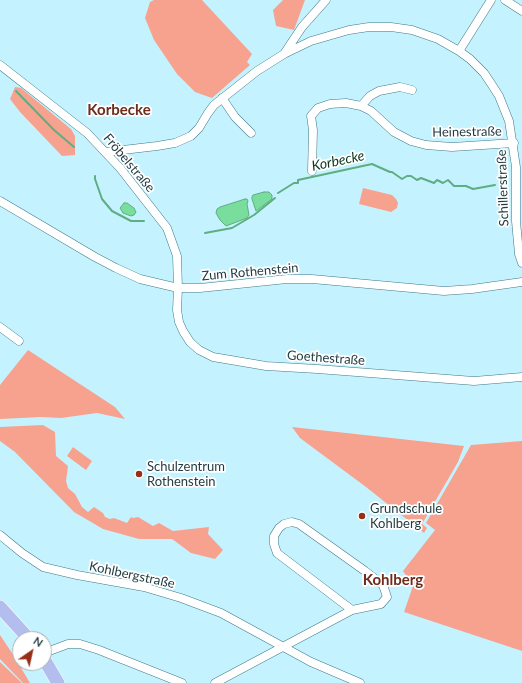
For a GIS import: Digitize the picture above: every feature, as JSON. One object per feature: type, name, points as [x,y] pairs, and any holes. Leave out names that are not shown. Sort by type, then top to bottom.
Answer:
[{"type":"main road","points":[[0,607],[22,631]]},
{"type":"main road","points":[[51,671],[58,683]]},
{"type":"street","points":[[106,152],[134,150],[175,143],[191,136],[199,128],[214,105],[258,71],[284,54],[302,27],[326,0]]},
{"type":"street","points":[[459,51],[491,0]]},
{"type":"street","points":[[505,0],[522,11]]},
{"type":"street","name":"Schillerstraße","points":[[284,54],[323,37],[369,27],[391,27],[412,30],[438,39],[459,51],[484,73],[499,96],[510,121],[516,167],[516,221],[519,254],[522,263]]},
{"type":"street","name":"Fröbelstraße","points":[[0,65],[87,133],[120,168],[167,228],[177,256],[178,288]]},
{"type":"street","points":[[361,106],[370,96],[383,90],[400,87],[412,90]]},
{"type":"street","points":[[222,98],[234,116],[251,133]]},
{"type":"street","name":"Heinestraße","points":[[312,171],[313,130],[311,116],[318,108],[330,104],[346,103],[361,106],[371,111],[394,132],[411,141],[426,145],[452,147],[514,144]]},
{"type":"street","name":"Zum Rothenstein","points":[[0,201],[94,257],[116,268],[140,279],[178,288],[200,288],[287,279],[312,278],[444,290],[472,290],[522,282]]},
{"type":"street","name":"Goethestraße","points":[[178,288],[177,310],[179,322],[183,331],[190,342],[199,350],[213,357],[266,366],[474,381],[522,377]]},
{"type":"street","points":[[0,327],[19,341]]},
{"type":"street","points":[[215,683],[352,610],[381,604],[387,597],[383,585],[299,524],[292,522],[284,524],[279,528],[274,536],[274,544],[277,553],[352,610]]},
{"type":"street","name":"Kohlbergstraße","points":[[0,534],[22,553],[43,567],[77,575],[144,587],[181,598],[221,613],[311,662],[360,683]]},
{"type":"street","points":[[52,650],[68,644],[80,644],[182,683]]},
{"type":"shaded area","points":[[154,0],[202,0],[252,54],[247,62],[250,65],[212,98],[195,92],[177,74],[154,40],[145,18],[150,2]]},
{"type":"shaded area","points":[[283,0],[305,0],[294,30],[276,26],[273,10]]},
{"type":"shaded area","points":[[15,87],[21,88],[71,129],[75,136],[75,155],[62,156],[20,112],[10,99]]},
{"type":"shaded area","points":[[363,188],[392,195],[398,203],[397,208],[391,212],[359,204]]},
{"type":"shaded area","points":[[269,192],[272,195],[272,199],[256,211],[252,197],[253,195]]},
{"type":"shaded area","points":[[245,199],[248,201],[247,204],[249,215],[247,218],[226,226],[216,213],[217,209]]},
{"type":"shaded area","points":[[124,203],[127,203],[134,208],[136,212],[134,215],[131,216],[123,213],[120,208]]},
{"type":"shaded area","points":[[28,350],[115,407],[125,419],[97,413],[61,418],[41,417],[0,419],[0,385]]},
{"type":"shaded area","points":[[43,425],[55,432],[56,456],[68,466],[66,481],[68,488],[75,494],[82,507],[88,512],[94,507],[103,513],[105,517],[110,519],[114,518],[127,523],[131,517],[138,517],[153,526],[159,523],[173,531],[209,527],[208,534],[223,550],[215,559],[191,553],[172,539],[139,539],[103,529],[74,512],[15,452],[0,441],[0,427]]},
{"type":"shaded area","points":[[292,427],[464,446],[458,462],[422,524],[427,528],[424,533],[366,487],[300,438]]},
{"type":"shaded area","points":[[522,441],[522,651],[404,612],[413,586],[403,571],[435,530],[426,523],[471,445]]},
{"type":"shaded area","points":[[73,447],[92,461],[86,470],[67,456]]},
{"type":"shaded area","points":[[0,635],[12,653],[12,671],[23,671],[30,683],[23,683],[0,659]]},
{"type":"shaded area","points":[[0,662],[22,683],[0,683]]},
{"type":"waterway","name":"Korbecke","points":[[16,91],[54,130],[74,147]]},
{"type":"waterway","name":"Korbecke","points":[[278,193],[294,183],[298,183],[298,180],[372,164],[392,172],[402,179],[407,176],[411,176],[417,180],[421,178],[434,183],[437,180],[443,183],[448,180],[454,186],[466,186],[473,189],[495,185]]},
{"type":"waterway","name":"Korbecke","points":[[95,176],[102,199],[112,211],[131,221],[144,221]]},
{"type":"waterway","name":"Korbecke","points":[[205,233],[232,228],[254,215],[275,198]]},
{"type":"place","name":"Schulzentrum Rothenstein","points":[[139,474]]},
{"type":"place","name":"Grundschule Kohlberg","points":[[362,516]]},
{"type":"district","name":"Korbecke","points":[[119,110]]},
{"type":"district","name":"Kohlberg","points":[[393,580]]}]
